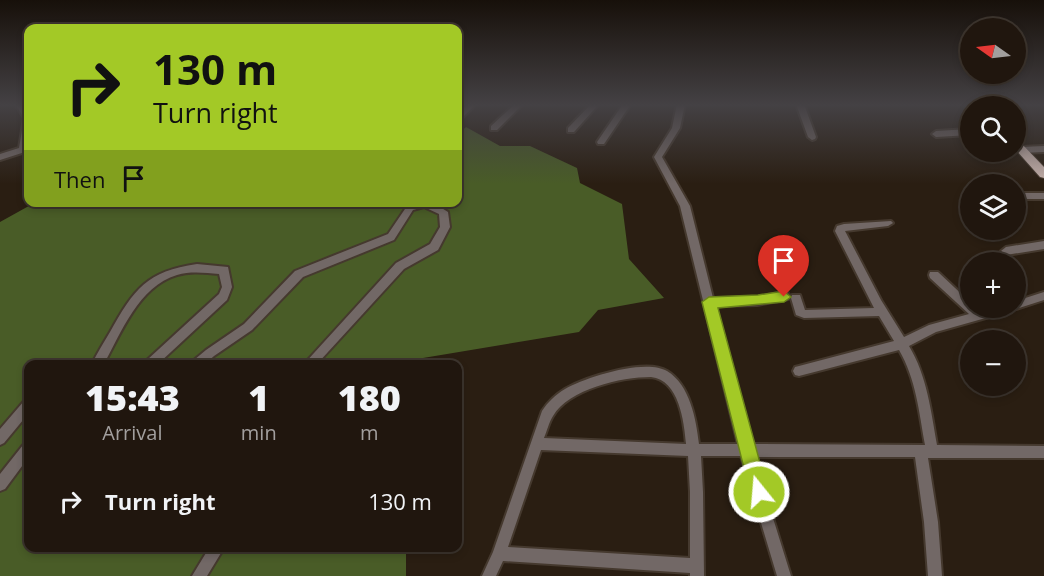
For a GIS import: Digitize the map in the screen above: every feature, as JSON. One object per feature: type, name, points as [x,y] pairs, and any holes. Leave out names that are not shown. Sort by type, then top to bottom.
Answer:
[{"type":"main road","points":[[1026,155],[1044,174]]},
{"type":"street","points":[[601,142],[609,131]]},
{"type":"street","points":[[674,131],[658,158],[685,206],[746,450],[784,576]]},
{"type":"street","points":[[810,131],[812,137]]},
{"type":"street","points":[[936,134],[960,133]]},
{"type":"street","points":[[1026,148],[1044,149]]},
{"type":"street","points":[[0,158],[24,150]]},
{"type":"street","points":[[1026,196],[1044,196]]},
{"type":"street","points":[[202,360],[210,352],[248,327],[299,274],[391,237],[410,208],[413,207]]},
{"type":"street","points":[[314,360],[400,266],[434,247],[445,227],[443,212],[433,207]]},
{"type":"street","points":[[888,223],[840,228],[919,379],[927,452],[935,576]]},
{"type":"street","points":[[1006,251],[1044,246]]},
{"type":"street","points":[[100,360],[138,294],[149,284],[162,275],[178,270],[224,270],[227,287],[223,297],[155,360]]},
{"type":"street","points":[[934,275],[960,299]]},
{"type":"street","points":[[1026,302],[1044,296]]},
{"type":"street","points":[[709,302],[758,301],[790,297],[800,312],[804,314],[882,312]]},
{"type":"street","points":[[799,371],[902,344],[933,328],[970,318]]},
{"type":"street","points":[[489,576],[499,554],[546,415],[553,405],[566,394],[598,381],[636,374],[660,373],[669,378],[684,398],[694,450],[697,571],[499,554]]},
{"type":"street","points":[[0,439],[24,410]]},
{"type":"street","points":[[537,444],[694,450],[1044,452]]},
{"type":"street","points":[[0,484],[24,454]]},
{"type":"street","points":[[199,576],[214,552]]},
{"type":"green space","points":[[462,131],[473,131],[500,146],[530,146],[577,168],[580,183],[622,204],[629,259],[664,298],[598,310],[579,332],[411,360],[24,360],[24,552],[406,552],[406,576],[0,576],[0,222],[27,207],[462,207]]},
{"type":"route","points":[[759,492],[746,450],[709,302],[758,301],[765,298],[784,297]]}]
